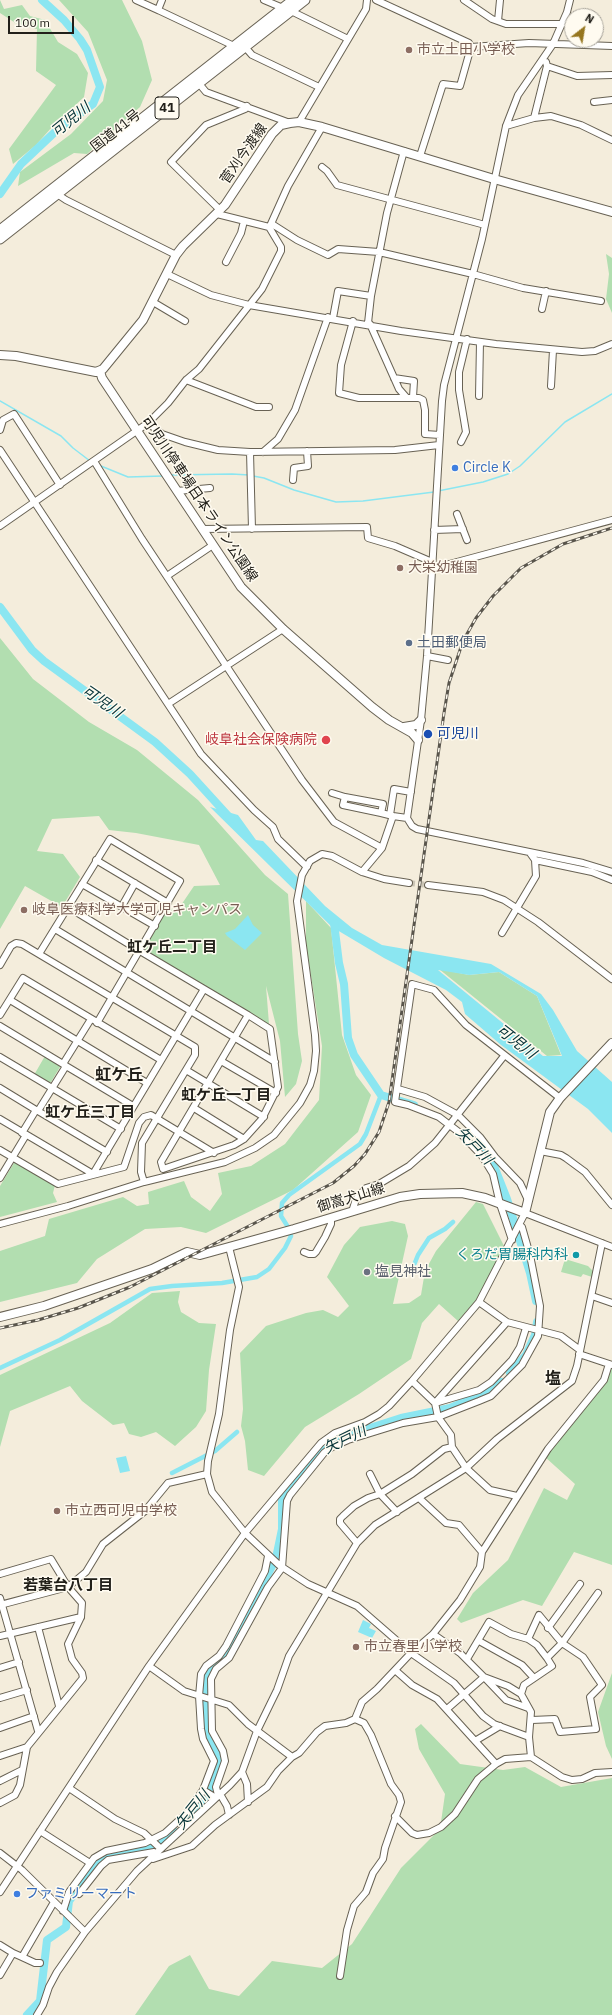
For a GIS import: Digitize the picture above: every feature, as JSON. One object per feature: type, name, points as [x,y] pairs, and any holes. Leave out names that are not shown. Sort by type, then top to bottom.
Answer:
[{"type":"highway","name":"国道41号","points":[[196,80],[245,47],[287,10],[293,0]]},
{"type":"highway","name":"国道41号","points":[[0,230],[27,213],[55,192],[196,80],[234,46],[287,10],[305,0]]},
{"type":"highway","name":"国道41号","points":[[0,239],[27,213]]},
{"type":"main road","name":"菅刈今渡線","points":[[100,371],[109,363],[138,326],[153,302],[176,255],[194,233],[219,212],[272,134],[281,125],[299,122],[322,127],[494,179],[612,212]]},
{"type":"main road","points":[[0,355],[100,371]]},
{"type":"main road","name":"可児川停車場日本ライン公園線","points":[[100,371],[102,378],[241,587],[284,629],[372,707],[389,720],[404,727],[418,740]]},
{"type":"main road","points":[[404,727],[412,726],[421,720]]},
{"type":"main road","points":[[525,1214],[550,1112],[561,1097],[612,1043]]},
{"type":"main road","name":"御嵩犬山線","points":[[0,1317],[44,1306],[152,1269],[187,1252],[200,1255],[330,1219],[400,1197],[444,1192],[462,1193],[500,1204],[525,1214]]},
{"type":"street","points":[[136,0],[234,46]]},
{"type":"street","points":[[158,10],[162,0]]},
{"type":"street","points":[[266,0],[348,39]]},
{"type":"street","points":[[299,122],[366,9],[368,0]]},
{"type":"street","points":[[376,0],[468,43],[471,47]]},
{"type":"street","points":[[464,0],[498,21],[506,24],[563,24]]},
{"type":"street","points":[[498,21],[500,0]]},
{"type":"street","points":[[570,0],[563,24],[553,44],[518,95],[506,126],[485,224],[444,385],[436,486],[427,656],[421,720],[407,818],[412,826],[417,829],[530,854],[583,863],[612,872]]},
{"type":"street","points":[[471,47],[529,43],[612,46]]},
{"type":"street","points":[[245,47],[252,55],[319,87]]},
{"type":"street","points":[[420,156],[443,84],[460,86],[471,47]]},
{"type":"street","points":[[534,118],[547,66],[545,57]]},
{"type":"street","points":[[547,66],[577,76],[612,75]]},
{"type":"street","points":[[196,80],[206,92],[290,123]]},
{"type":"street","points":[[594,102],[612,100]]},
{"type":"street","points":[[246,106],[238,113],[206,125],[171,162],[219,212],[244,221],[270,226],[328,254],[338,249],[379,252],[473,274],[523,288],[601,300]]},
{"type":"street","points":[[506,126],[534,118],[551,116],[581,125],[612,140]]},
{"type":"street","points":[[270,226],[288,186],[322,127]]},
{"type":"street","points":[[404,151],[390,200],[379,252],[371,296],[369,324],[399,389],[406,397]]},
{"type":"street","points":[[322,167],[327,171],[337,185],[485,224]]},
{"type":"street","points":[[55,192],[176,255]]},
{"type":"street","points":[[226,262],[241,233],[244,221]]},
{"type":"street","points":[[0,526],[148,423],[168,403],[186,380],[203,364],[262,289],[280,255],[281,247],[270,226]]},
{"type":"street","points":[[167,274],[211,295],[249,305],[401,330],[457,337],[480,342],[553,350],[589,352],[612,344]]},
{"type":"street","points":[[263,452],[278,439],[295,410],[331,318],[338,291],[371,296]]},
{"type":"street","points":[[542,310],[546,291]]},
{"type":"street","points":[[153,302],[185,322]]},
{"type":"street","points":[[353,321],[341,365],[339,393],[359,398],[419,398],[423,400],[425,410],[425,434],[440,435]]},
{"type":"street","points":[[461,442],[466,432],[459,390],[459,372],[467,339]]},
{"type":"street","points":[[479,396],[480,342]]},
{"type":"street","points":[[551,386],[553,350]]},
{"type":"street","points":[[394,378],[414,381],[413,397]]},
{"type":"street","points":[[186,380],[256,407],[269,407]]},
{"type":"street","points":[[0,430],[3,420],[14,414],[60,485]]},
{"type":"street","points":[[148,423],[162,434],[178,440],[218,450],[250,452],[395,450],[439,445]]},
{"type":"street","points":[[0,450],[201,754],[254,810],[273,826],[278,839],[307,866]]},
{"type":"street","points":[[293,480],[294,468],[308,466],[307,451]]},
{"type":"street","points":[[250,452],[252,529]]},
{"type":"street","points":[[94,461],[142,539],[227,665],[295,770],[334,822],[382,848]]},
{"type":"street","points":[[177,491],[210,488]]},
{"type":"street","points":[[456,514],[467,540]]},
{"type":"street","points":[[202,529],[367,527],[368,538],[395,546],[432,565],[612,520]]},
{"type":"street","points":[[434,530],[463,529]]},
{"type":"street","points":[[167,576],[213,546]]},
{"type":"street","points":[[168,704],[284,629]]},
{"type":"street","points":[[427,656],[448,660]]},
{"type":"street","points":[[362,872],[382,848],[392,816],[394,789],[411,792]]},
{"type":"street","points":[[332,793],[344,797],[343,805],[407,818]]},
{"type":"street","points":[[40,954],[110,839],[180,881],[97,1023]]},
{"type":"street","points":[[0,1224],[68,1206],[144,1182],[225,1162],[242,1155],[274,1135],[300,1103],[310,1085],[314,1071],[316,1051],[298,917],[298,890],[302,875],[307,866],[315,857],[322,854],[332,856],[362,872],[384,879],[409,883]]},
{"type":"street","points":[[502,934],[536,876],[535,860],[530,854]]},
{"type":"street","points":[[96,860],[168,903]]},
{"type":"street","points":[[535,860],[592,872],[612,880]]},
{"type":"street","points":[[122,906],[135,883]]},
{"type":"street","points":[[82,884],[155,926]]},
{"type":"street","points":[[428,885],[483,892],[518,907],[612,979]]},
{"type":"street","points":[[68,907],[248,1015],[270,1029],[278,1081],[276,1093],[264,1117],[244,1139],[234,1145],[163,1169],[161,1162],[248,1015]]},
{"type":"street","points":[[55,929],[275,1062]]},
{"type":"street","points":[[0,964],[11,946],[16,943],[22,944],[195,1048],[195,1055],[142,1142],[141,1172],[144,1182]]},
{"type":"street","points":[[0,1015],[23,978],[161,1060]]},
{"type":"street","points":[[512,1240],[489,1165],[469,1142],[450,1126],[428,1112],[396,1102],[412,984],[434,990],[466,1025],[504,1056],[561,1097]]},
{"type":"street","points":[[93,1174],[204,989]]},
{"type":"street","points":[[10,1000],[147,1083]]},
{"type":"street","points":[[0,1178],[90,1019]]},
{"type":"street","points":[[0,1026],[134,1106]]},
{"type":"street","points":[[352,1212],[356,1199],[366,1188],[379,1184],[409,1166],[435,1143],[504,1056]]},
{"type":"street","points":[[0,1057],[121,1129]]},
{"type":"street","points":[[221,1060],[276,1093]]},
{"type":"street","points":[[186,1070],[264,1117]]},
{"type":"street","points":[[0,1088],[107,1152]]},
{"type":"street","points":[[398,1089],[426,1097],[457,1116],[480,1137],[495,1157],[520,1183],[528,1200]]},
{"type":"street","points":[[194,1108],[244,1139]]},
{"type":"street","points":[[0,1150],[58,1184],[124,1167],[142,1119],[151,1115],[214,1153]]},
{"type":"street","points":[[0,1119],[93,1174]]},
{"type":"street","points":[[540,1151],[561,1155],[566,1158],[584,1172],[612,1205]]},
{"type":"street","points":[[0,1892],[149,1666],[245,1533],[321,1443],[335,1433],[365,1422],[379,1414],[389,1406],[412,1381],[479,1302],[525,1214],[612,1247]]},
{"type":"street","points":[[304,1252],[314,1254],[316,1252],[331,1224],[330,1219]]},
{"type":"street","points":[[218,1796],[216,1788],[225,1761],[223,1751],[212,1731],[210,1699],[211,1679],[216,1669],[229,1658],[281,1566],[287,1501],[297,1485],[324,1453],[332,1447],[355,1437],[403,1423],[438,1417],[491,1396],[522,1364],[539,1331],[540,1306],[536,1279],[522,1227],[519,1224]]},
{"type":"street","points":[[37,2015],[43,2006],[49,1987],[57,1972],[85,1932],[138,1871],[242,1772],[257,1730],[277,1690],[289,1656],[326,1592],[357,1543],[367,1531],[466,1468],[497,1439],[572,1381],[580,1352],[602,1243]]},
{"type":"street","points":[[229,1247],[239,1287],[230,1330],[219,1414],[208,1461],[207,1474],[212,1492],[245,1533],[268,1556],[298,1579],[357,1606],[411,1653],[441,1673],[465,1694],[483,1716],[500,1726],[529,1737]]},
{"type":"street","points":[[592,1296],[612,1303]]},
{"type":"street","points":[[79,1894],[100,1866],[108,1860],[154,1852],[157,1854],[192,1846],[229,1814],[248,1802],[267,1787],[278,1771],[292,1757],[299,1753],[317,1732],[325,1726],[346,1723],[355,1719],[362,1702],[377,1689],[411,1653],[433,1634],[460,1600],[480,1567],[482,1552],[517,1496],[548,1449],[604,1380],[610,1365],[580,1352],[561,1336],[507,1322],[479,1302]]},
{"type":"street","points":[[435,1404],[507,1322]]},
{"type":"street","points":[[435,1404],[479,1390],[490,1382],[512,1360],[522,1342],[526,1328]]},
{"type":"street","points":[[412,1381],[435,1404],[438,1417],[451,1435],[452,1447],[466,1468],[490,1490],[517,1496]]},
{"type":"street","points":[[357,1543],[340,1523],[340,1519],[354,1506],[368,1498],[380,1494],[412,1474],[444,1449],[452,1447]]},
{"type":"street","points":[[38,1731],[1,1603],[68,1587],[86,1572],[103,1544],[145,1511],[168,1483],[207,1474]]},
{"type":"street","points":[[370,1474],[380,1494],[397,1512]]},
{"type":"street","points":[[419,1498],[446,1523],[458,1525],[482,1552]]},
{"type":"street","points":[[63,1911],[69,1892],[90,1863],[106,1851],[139,1845],[165,1833],[187,1812],[203,1790],[214,1761],[203,1739],[201,1729],[199,1696],[201,1674],[206,1666],[219,1656],[226,1646],[265,1571],[268,1556]]},
{"type":"street","points":[[0,1574],[51,1559],[68,1587],[82,1603],[81,1617],[68,1644],[72,1659],[82,1673],[82,1678],[38,1731],[27,1747],[20,1785],[15,1795],[0,1803]]},
{"type":"street","points":[[548,1628],[580,1584]]},
{"type":"street","points":[[547,1658],[562,1643],[598,1593]]},
{"type":"street","points":[[528,1640],[539,1615],[548,1628],[562,1643],[583,1657],[602,1685],[590,1697],[596,1729],[560,1732],[554,1719],[532,1720]]},
{"type":"street","points":[[0,1636],[81,1617]]},
{"type":"street","points":[[467,1659],[489,1622],[536,1645],[552,1666],[524,1685],[521,1694]]},
{"type":"street","points":[[38,1627],[59,1706]]},
{"type":"street","points":[[433,1634],[467,1659],[506,1700],[528,1708]]},
{"type":"street","points":[[478,1641],[522,1665],[534,1678]]},
{"type":"street","points":[[0,1668],[19,1662]]},
{"type":"street","points":[[149,1666],[184,1691],[229,1705],[235,1709],[241,1718],[292,1757]]},
{"type":"street","points":[[395,1670],[412,1684],[437,1699],[496,1764]]},
{"type":"street","points":[[447,1709],[484,1677]]},
{"type":"street","points":[[484,1677],[508,1686],[521,1694],[531,1712],[532,1720],[529,1737],[531,1757]]},
{"type":"street","points":[[0,1698],[27,1690]]},
{"type":"street","points":[[0,1728],[34,1716]]},
{"type":"street","points":[[340,1976],[347,1930],[354,1906],[366,1892],[373,1873],[383,1860],[395,1816],[401,1802],[400,1795],[391,1784],[372,1735],[364,1724],[355,1719]]},
{"type":"street","points":[[475,1741],[500,1726]]},
{"type":"street","points":[[0,1756],[27,1747]]},
{"type":"street","points":[[395,1816],[412,1833],[417,1835],[429,1834],[441,1827],[455,1814],[478,1779],[496,1764],[513,1757],[531,1757],[562,1777],[572,1780],[582,1779],[594,1773],[612,1772]]},
{"type":"street","points":[[0,1781],[22,1770]]},
{"type":"street","points":[[242,1772],[247,1784],[248,1802]]},
{"type":"street","points":[[69,1788],[115,1819],[144,1833],[151,1840],[157,1854]]},
{"type":"street","points":[[203,1790],[218,1796],[227,1806],[229,1814]]},
{"type":"street","points":[[40,1831],[90,1863]]},
{"type":"street","points":[[0,1853],[18,1866],[85,1932]]},
{"type":"street","points":[[22,1957],[54,1902]]},
{"type":"street","points":[[0,1945],[35,1963],[40,1963]]},
{"type":"street","points":[[0,1974],[13,1953]]},
{"type":"green space","points":[[0,0],[4,9],[22,5],[30,16],[45,20],[58,42],[77,54],[88,73],[84,97],[52,127],[36,145],[13,164],[9,149],[56,85],[36,71],[37,29],[17,24],[0,13]]},
{"type":"green space","points":[[59,0],[122,0],[142,41],[152,80],[140,107],[87,154],[74,153],[18,186],[20,172],[71,134],[103,101],[107,80],[88,32]]},
{"type":"green space","points":[[606,254],[612,258],[612,313],[606,299],[609,274]]},
{"type":"green space","points":[[0,638],[33,679],[89,722],[137,750],[198,800],[265,875],[288,894],[298,1034],[302,1061],[296,1084],[285,1097],[280,1041],[266,986],[269,1024],[248,1015],[140,951],[166,906],[177,911],[194,886],[220,885],[199,845],[136,833],[109,830],[99,816],[52,819],[37,851],[63,854],[80,877],[62,907],[25,886],[0,929]]},
{"type":"green space","points":[[306,901],[331,928],[342,1035],[356,1075],[371,1095],[358,1132],[293,1190],[206,1233],[181,1227],[145,1229],[97,1259],[77,1283],[0,1302],[0,1251],[45,1236],[49,1219],[123,1197],[137,1206],[149,1204],[148,1192],[184,1181],[191,1197],[210,1211],[222,1194],[218,1173],[251,1166],[285,1144],[319,1100],[322,1046],[306,944]]},
{"type":"green space","points":[[439,969],[469,975],[499,972],[537,996],[561,1055],[547,1056]]},
{"type":"green space","points":[[45,1056],[59,1064],[60,1067],[51,1082],[47,1083],[34,1075]]},
{"type":"green space","points":[[14,1163],[55,1185],[53,1193],[57,1202],[0,1217],[0,1186]]},
{"type":"green space","points":[[476,1202],[483,1204],[505,1248],[483,1292],[458,1321],[439,1304],[422,1323],[411,1359],[359,1394],[305,1427],[264,1476],[248,1470],[245,1441],[241,1426],[243,1409],[240,1353],[266,1326],[306,1313],[323,1310],[338,1317],[349,1306],[327,1277],[344,1245],[360,1227],[392,1221],[405,1224],[408,1236],[393,1304],[409,1303],[421,1295],[425,1271],[436,1251]]},
{"type":"green space","points":[[565,1259],[588,1266],[593,1271],[592,1277],[583,1274],[581,1277],[561,1272]]},
{"type":"green space","points":[[180,1291],[178,1302],[181,1312],[199,1323],[216,1324],[209,1370],[206,1411],[196,1427],[175,1446],[156,1432],[141,1437],[129,1434],[124,1423],[113,1425],[82,1401],[70,1386],[10,1411],[0,1447],[0,1375],[110,1323],[152,1293]]},
{"type":"green space","points":[[610,1368],[612,1368],[612,1565],[574,1552],[542,1606],[523,1600],[461,1623],[457,1619],[473,1593],[508,1560],[544,1488],[567,1500],[575,1484],[545,1457]]},
{"type":"green space","points":[[612,1673],[612,1759],[606,1746],[598,1712]]},
{"type":"green space","points":[[421,1724],[460,1764],[503,1770],[525,1767],[561,1787],[612,1778],[612,2015],[135,2015],[169,1966],[190,1955],[209,1989],[239,1996],[272,1961],[322,1968],[352,1944],[401,1868],[440,1829],[445,1794],[419,1749],[415,1729]]},
{"type":"water","points":[[210,807],[238,815],[256,840],[263,841],[325,906],[352,928],[382,945],[491,964],[541,994],[553,1010],[577,1051],[612,1082],[612,1133],[588,1109],[501,1045],[465,1014],[462,1002],[446,990],[384,958],[332,927]],"holes":[[[438,970],[469,975],[499,972],[537,996],[562,1056],[543,1056]]]},
{"type":"water","points":[[248,915],[253,925],[262,933],[245,950],[225,933],[235,929]]},
{"type":"water","points":[[126,1456],[130,1471],[120,1473],[116,1458]]},
{"type":"water","points":[[363,1620],[371,1624],[369,1628],[376,1631],[372,1638],[358,1632]]},
{"type":"waterway","name":"可児川","points":[[0,194],[21,164],[56,131],[93,104],[100,87],[87,50],[80,39],[64,20],[42,0]]},
{"type":"waterway","points":[[438,491],[483,482],[508,474],[520,466],[565,422],[612,394]]},
{"type":"waterway","points":[[0,401],[61,436],[73,448],[90,461]]},
{"type":"waterway","points":[[101,466],[128,477],[163,476]]},
{"type":"waterway","points":[[171,475],[249,475]]},
{"type":"waterway","points":[[253,476],[264,478],[294,490],[336,502],[363,501],[434,492]]},
{"type":"waterway","name":"可児川","points":[[0,607],[32,650],[44,661],[155,742],[190,774],[231,819]]},
{"type":"waterway","name":"矢戸川","points":[[334,923],[339,963],[344,984],[348,1038],[354,1055],[381,1095],[414,1105]]},
{"type":"waterway","points":[[0,1368],[60,1340],[150,1289],[222,1283],[257,1277],[269,1269],[285,1248],[291,1236],[288,1227],[281,1216],[282,1203],[289,1195],[360,1144],[366,1134],[381,1095]]},
{"type":"waterway","name":"矢戸川","points":[[479,1149],[494,1166],[507,1199],[530,1273],[536,1301]]},
{"type":"waterway","points":[[412,1270],[418,1255],[429,1238],[445,1229],[453,1222]]},
{"type":"waterway","name":"矢戸川","points":[[510,1373],[526,1355],[535,1335],[537,1322]]},
{"type":"waterway","name":"矢戸川","points":[[185,1823],[209,1796],[219,1767],[219,1757],[207,1736],[204,1689],[209,1673],[227,1656],[276,1558],[282,1529],[282,1496],[299,1479],[318,1453],[351,1434],[401,1418],[450,1408],[493,1390],[501,1382]]},
{"type":"waterway","points":[[172,1473],[215,1451],[237,1432]]},
{"type":"waterway","name":"矢戸川","points":[[27,2015],[40,2001],[47,1940],[66,1927],[69,1901],[89,1874],[104,1859],[161,1844],[175,1832]]},
{"type":"tunnel","points":[[409,883],[428,885]]},
{"type":"railway","points":[[0,1328],[38,1320],[78,1308],[130,1287],[333,1183],[354,1166],[365,1154],[379,1132],[389,1102],[444,713],[449,683],[463,641],[476,618],[493,596],[521,568],[563,544],[612,528]]},
{"type":"place","name":"市立土田小学校","points":[[409,50]]},
{"type":"place","name":"Circle K","points":[[455,468]]},
{"type":"place","name":"大栄幼稚園","points":[[400,568]]},
{"type":"place","name":"土田郵便局","points":[[409,643]]},
{"type":"place","name":"可児川","points":[[428,734]]},
{"type":"place","name":"岐阜社会保険病院","points":[[326,740]]},
{"type":"place","name":"岐阜医療科学大学可児キャンパス","points":[[24,910]]},
{"type":"place","name":"くろだ胃腸科内科","points":[[576,1255]]},
{"type":"place","name":"塩見神社","points":[[367,1272]]},
{"type":"place","name":"市立西可児中学校","points":[[57,1511]]},
{"type":"place","name":"市立春里小学校","points":[[356,1647]]},
{"type":"place","name":"ファミリーマート","points":[[17,1894]]},
{"type":"district","name":"虹ケ丘二丁目","points":[[172,948]]},
{"type":"district","name":"虹ケ丘","points":[[119,1075]]},
{"type":"district","name":"虹ケ丘一丁目","points":[[226,1096]]},
{"type":"district","name":"虹ケ丘三丁目","points":[[90,1113]]},
{"type":"district","name":"塩","points":[[553,1379]]},
{"type":"district","name":"若葉台八丁目","points":[[68,1586]]}]
